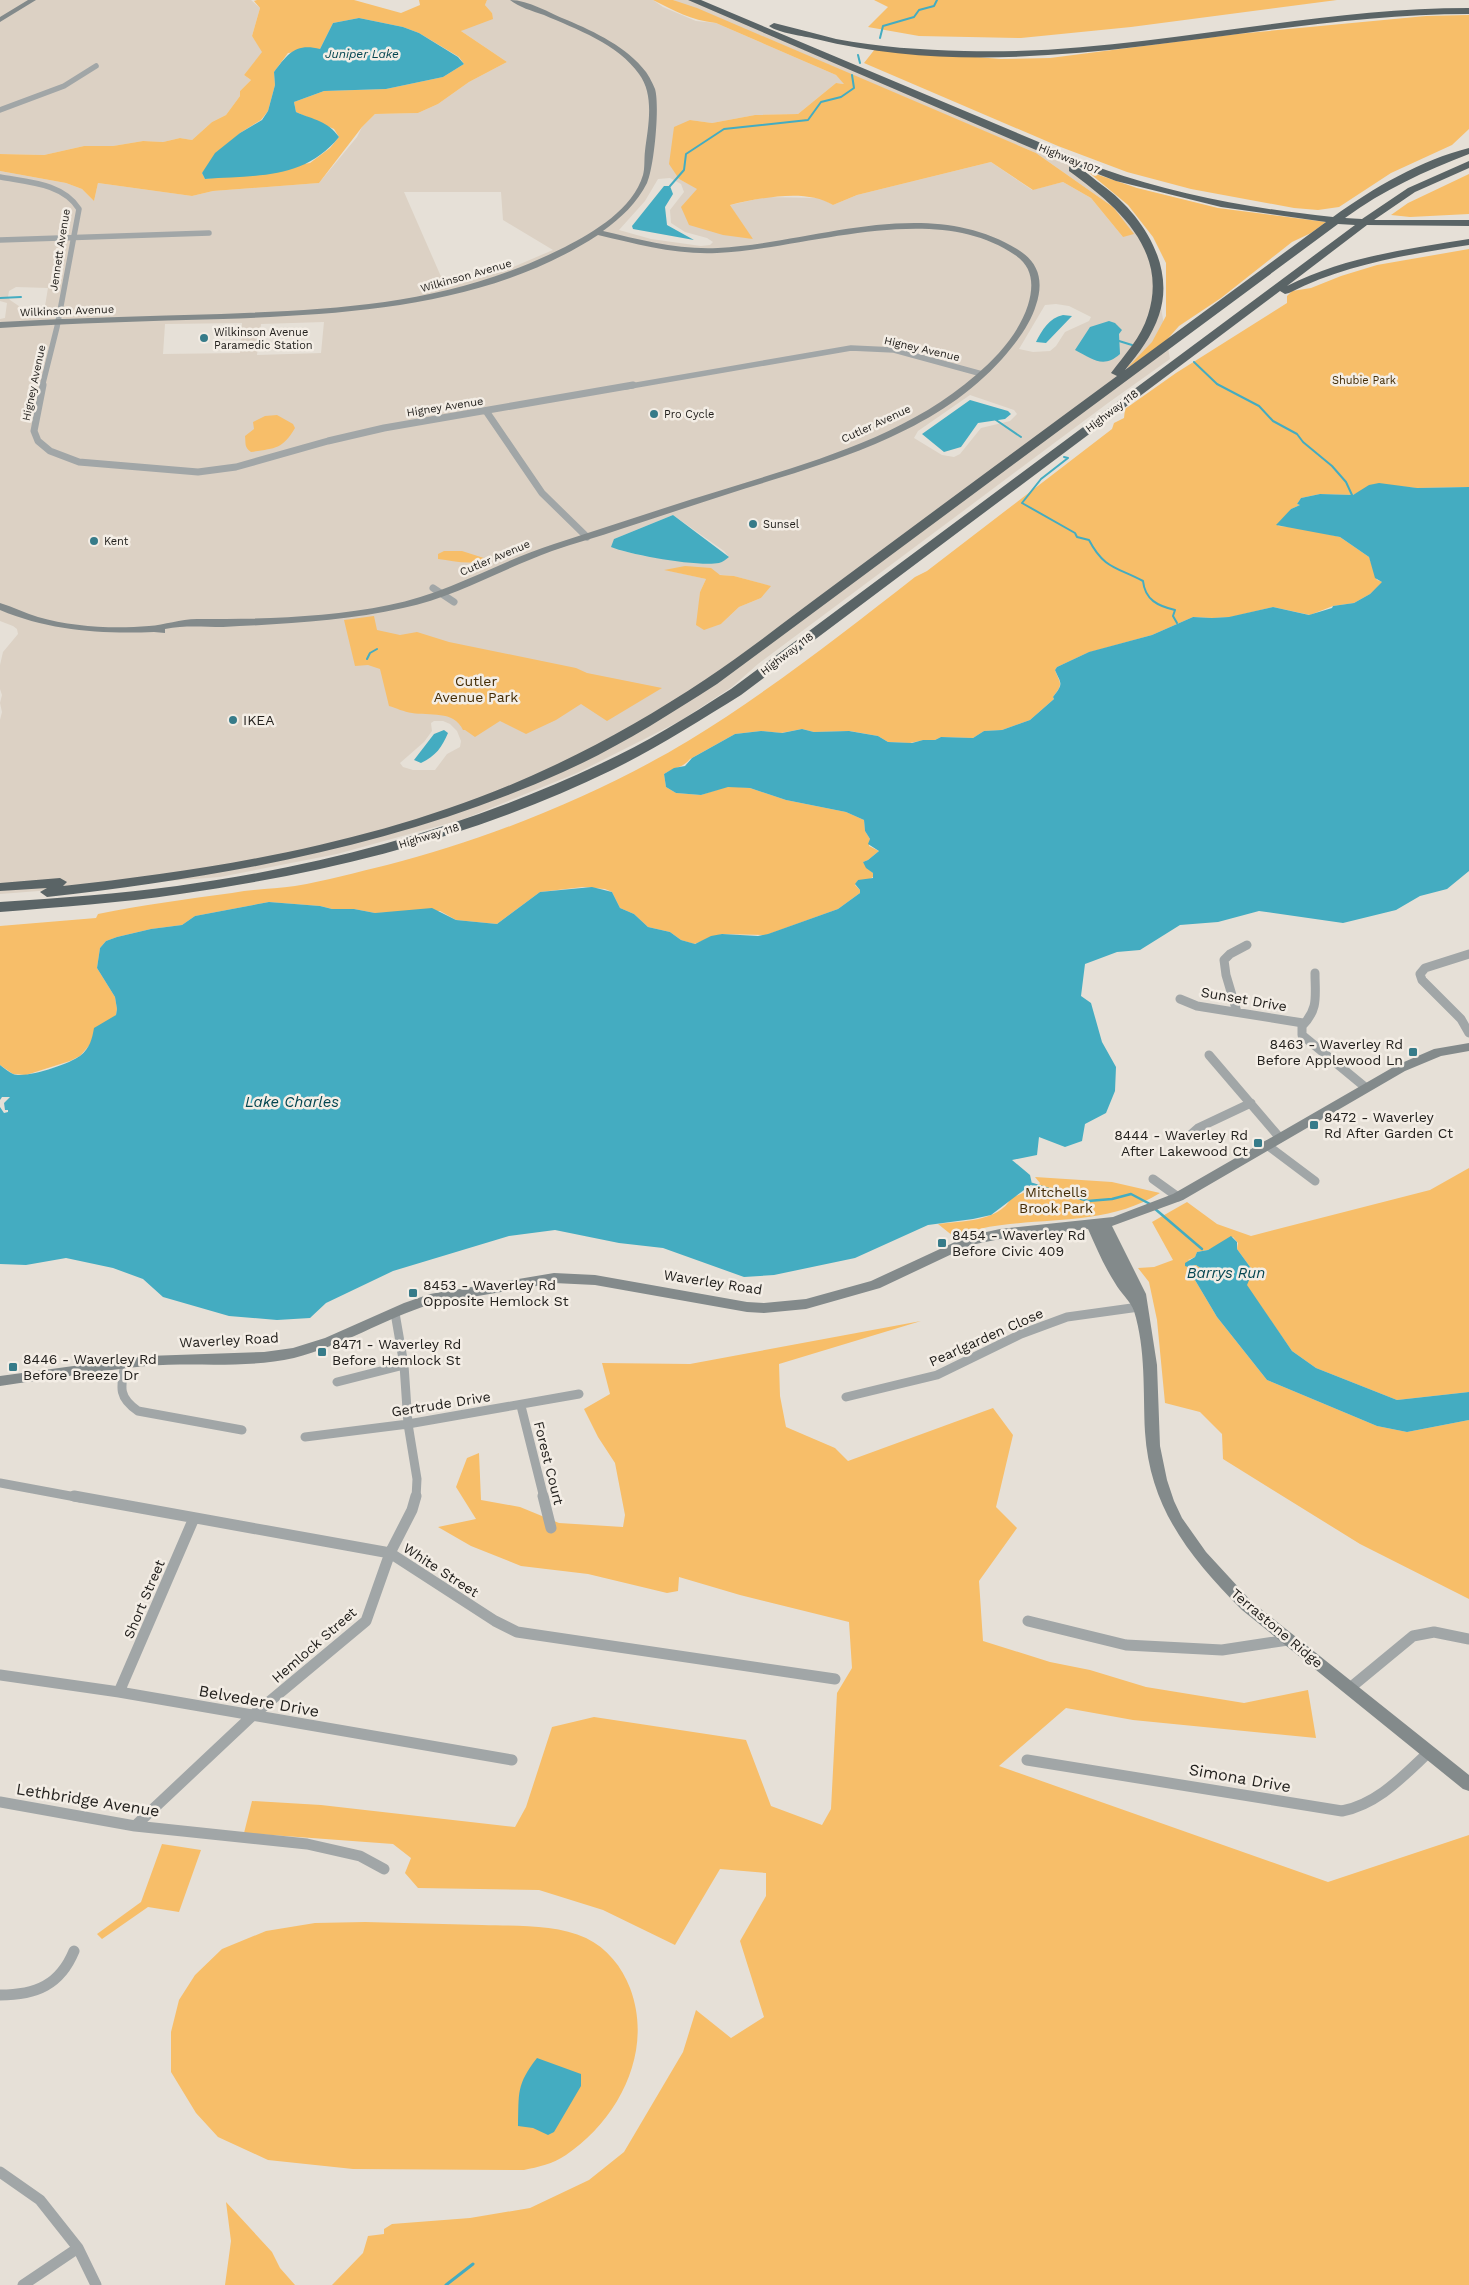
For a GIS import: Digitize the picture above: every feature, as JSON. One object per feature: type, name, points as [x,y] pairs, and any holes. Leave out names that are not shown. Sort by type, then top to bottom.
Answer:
[{"type":"highway","name":"Highway 107","points":[[693,0],[1085,167],[1139,184],[1228,205],[1309,215],[1387,221],[1469,223]]},
{"type":"highway","points":[[707,0],[1064,154],[1116,174],[1205,197],[1309,215]]},
{"type":"highway","points":[[741,14],[802,33],[856,45],[925,52],[990,55],[1082,50],[1377,14],[1469,11]]},
{"type":"highway","points":[[1011,460],[1075,410],[1129,361],[1149,331],[1158,302],[1159,289],[1152,252],[1126,212],[1087,178],[1019,138]]},
{"type":"highway","name":"Highway 118","points":[[0,896],[103,887],[175,878],[306,853],[363,839],[436,817],[502,793],[567,765],[638,729],[688,698],[1360,202],[1468,146]]},
{"type":"highway","name":"Highway 118","points":[[0,907],[140,895],[279,873],[411,842],[516,807],[611,766],[666,737],[711,709],[1373,215],[1414,189],[1469,164]]},
{"type":"highway","points":[[1387,221],[1469,218]]},
{"type":"highway","points":[[1176,362],[1277,295],[1309,279],[1367,260],[1469,242]]},
{"type":"highway","points":[[0,887],[174,870],[294,849],[423,815],[567,765]]},
{"type":"highway","points":[[0,912],[169,895],[281,877],[341,864],[414,844],[483,822],[516,807]]},
{"type":"street","points":[[0,20],[33,0]]},
{"type":"street","name":"Wilkinson Avenue","points":[[0,325],[291,314],[400,304],[458,292],[512,275],[552,258],[597,232],[627,207],[647,174],[652,110],[651,89],[643,72],[619,50],[513,0]]},
{"type":"street","points":[[0,110],[63,85],[96,66]]},
{"type":"street","name":"Jennett Avenue","points":[[0,177],[55,189],[75,200],[79,209],[58,322]]},
{"type":"street","name":"Cutler Avenue","points":[[0,606],[29,618],[70,627],[118,631],[155,629],[162,631],[210,628],[218,624],[378,610],[405,605],[534,555],[857,448],[926,415],[951,399],[982,374],[1012,343],[1027,317],[1038,285],[1035,272],[1025,258],[992,240],[949,229],[892,226],[741,248],[699,251],[653,245],[597,232]]},
{"type":"street","points":[[0,240],[209,233]]},
{"type":"street","name":"Higney Avenue","points":[[58,322],[37,408],[34,431],[38,442],[50,451],[79,462],[177,472],[214,471],[240,466],[362,432],[851,348],[894,350],[982,374]]},
{"type":"street","points":[[486,411],[542,493],[587,537]]},
{"type":"street","points":[[438,591],[454,602]]},
{"type":"street","points":[[1238,1012],[1226,975],[1224,960],[1247,944]]},
{"type":"street","points":[[1469,954],[1424,968],[1420,974],[1422,980],[1461,1019],[1469,1033]]},
{"type":"street","points":[[1315,973],[1315,1007],[1310,1019],[1303,1023],[1300,1030],[1305,1040],[1365,1087]]},
{"type":"street","name":"Sunset Drive","points":[[1180,999],[1197,1006],[1303,1023]]},
{"type":"street","name":"Waverley Road","points":[[0,1381],[147,1361],[264,1357],[293,1353],[330,1342],[430,1299],[564,1277],[631,1285],[747,1307],[806,1304],[852,1293],[875,1285],[950,1248],[982,1237],[1099,1224],[1145,1211],[1178,1197],[1365,1087],[1417,1060],[1438,1052],[1469,1046]]},
{"type":"street","points":[[1209,1055],[1280,1138]]},
{"type":"street","points":[[1189,1136],[1198,1128],[1251,1103]]},
{"type":"street","points":[[1267,1144],[1315,1180]]},
{"type":"street","points":[[1154,1179],[1178,1197]]},
{"type":"street","name":"Terrastone Ridge","points":[[1099,1224],[1124,1288],[1139,1307],[1148,1347],[1155,1456],[1168,1507],[1186,1539],[1223,1582],[1247,1606],[1469,1784]]},
{"type":"street","name":"Pearlgarden Close","points":[[846,1397],[937,1375],[1021,1334],[1067,1317],[1139,1307]]},
{"type":"street","name":"Hemlock Street","points":[[135,1826],[252,1716],[366,1621],[390,1553],[412,1510],[417,1494],[418,1479],[408,1424],[404,1366],[396,1313]]},
{"type":"street","points":[[124,1364],[122,1398],[125,1403],[138,1412],[242,1430]]},
{"type":"street","points":[[337,1382],[404,1366]]},
{"type":"street","name":"Gertrude Drive","points":[[306,1437],[408,1424],[521,1406],[579,1394]]},
{"type":"street","name":"Forest Court","points":[[521,1406],[551,1528]]},
{"type":"street","name":"White Street","points":[[0,1483],[390,1553],[495,1621],[517,1632],[834,1679]]},
{"type":"street","name":"Short Street","points":[[119,1692],[194,1518]]},
{"type":"street","points":[[1028,1621],[1126,1645],[1222,1650],[1288,1640]]},
{"type":"street","points":[[1350,1688],[1413,1636],[1424,1632],[1438,1632],[1469,1639]]},
{"type":"street","name":"Belvedere Drive","points":[[0,1675],[119,1692],[512,1760]]},
{"type":"street","name":"Simona Drive","points":[[1028,1760],[1342,1811],[1356,1808],[1373,1799],[1429,1752]]},
{"type":"street","name":"Lethbridge Avenue","points":[[0,1802],[135,1826],[307,1844],[360,1856],[384,1869]]},
{"type":"street","points":[[0,1995],[13,1996],[30,1992],[47,1984],[64,1972],[74,1951]]},
{"type":"street","points":[[0,2172],[40,2200],[78,2248],[96,2285]]},
{"type":"street","points":[[23,2285],[78,2248]]},
{"type":"shaded area","points":[[0,0],[251,0],[260,8],[252,36],[263,52],[244,75],[251,80],[240,91],[240,96],[226,115],[212,122],[192,140],[180,138],[163,142],[143,141],[113,146],[84,146],[44,155],[0,154]]},
{"type":"shaded area","points":[[487,0],[653,0],[663,7],[696,21],[716,23],[836,75],[845,84],[836,83],[798,114],[755,115],[712,123],[690,120],[679,179],[698,189],[752,239],[730,205],[766,197],[821,198],[833,205],[857,195],[991,162],[1032,190],[1063,182],[1091,198],[1123,237],[1113,207],[1036,153],[673,0],[699,0],[1069,165],[1137,222],[1156,279],[1170,359],[1108,403],[758,664],[732,687],[680,721],[577,773],[464,819],[337,854],[220,877],[0,894],[0,720],[2,712],[0,703],[2,695],[0,689],[0,665],[3,652],[18,634],[17,629],[13,626],[0,621],[0,319],[5,318],[7,303],[0,301],[0,171],[66,183],[82,189],[94,201],[98,183],[192,196],[213,191],[319,183],[357,137],[362,127],[375,114],[418,113],[438,104],[469,82],[507,62],[461,31],[492,13],[485,5]],"holes":[[[670,178],[681,184],[684,192],[670,210],[671,223],[685,232],[707,238],[713,242],[710,245],[701,246],[651,239],[619,230],[645,201],[658,179]],[[404,192],[501,192],[503,220],[553,250],[506,270],[446,288]],[[16,287],[48,288],[44,312],[29,313],[8,297],[9,291]],[[1045,305],[1069,306],[1091,317],[1089,321],[1065,332],[1056,346],[1050,351],[1033,352],[1019,349]],[[324,322],[321,353],[257,355],[261,324]],[[242,323],[240,353],[163,354],[165,324]],[[970,395],[1014,410],[1017,414],[1010,421],[981,428],[960,454],[954,457],[942,455],[914,438],[918,431]],[[673,515],[724,551],[729,557],[699,563],[644,556],[619,550],[614,539]],[[666,570],[734,576],[770,586],[761,598],[739,607],[721,624],[699,608],[700,592],[706,579]],[[434,721],[443,721],[450,724],[457,731],[461,741],[460,747],[447,754],[435,770],[413,770],[403,767],[400,763],[424,742],[432,731],[431,723]]]},
{"type":"green space","points":[[354,0],[401,13],[420,5],[419,0],[487,0],[485,5],[492,13],[493,19],[461,31],[507,62],[469,82],[438,104],[418,113],[375,114],[362,127],[319,183],[213,191],[192,196],[98,183],[94,201],[82,189],[66,183],[0,171],[0,154],[44,155],[84,146],[113,146],[143,141],[163,142],[180,138],[192,140],[212,122],[226,115],[240,96],[240,91],[251,80],[244,75],[262,52],[252,36],[260,8],[254,1]],"holes":[[[359,18],[403,27],[419,33],[459,57],[464,64],[443,77],[386,89],[324,91],[294,102],[296,112],[334,129],[339,137],[330,148],[310,163],[205,179],[202,173],[240,133],[261,120],[268,111],[275,85],[274,72],[288,53],[320,49],[333,23]]]},
{"type":"green space","points":[[653,0],[673,0],[697,8],[1036,153],[1113,207],[1134,234],[1123,237],[1091,198],[1063,182],[1033,190],[991,162],[857,195],[833,205],[810,197],[783,196],[730,205],[753,239],[723,235],[689,225],[681,207],[697,189],[679,179],[669,164],[674,127],[690,120],[712,123],[755,115],[798,114],[836,83],[844,84],[836,75],[716,23],[690,17]]},
{"type":"green space","points":[[874,0],[1337,0],[1131,27],[1021,38],[919,36],[868,27],[888,7]]},
{"type":"green space","points":[[1469,15],[1469,129],[1452,145],[1391,173],[1339,207],[1318,210],[1294,208],[1191,189],[1127,172],[1058,146],[864,63],[875,49],[1001,59],[1050,58],[1237,34],[1426,16]]},
{"type":"green space","points":[[1087,171],[1137,188],[1218,208],[1326,222],[1311,233],[1292,242],[1221,298],[1179,326],[1164,343],[1127,368],[1152,342],[1166,316],[1166,263],[1153,237],[1128,205]]},
{"type":"green space","points":[[1469,174],[1469,214],[1410,217],[1391,215],[1408,203]]},
{"type":"green space","name":"Shubie Park","points":[[1469,249],[1469,487],[1416,488],[1375,484],[1353,495],[1320,494],[1301,498],[1297,504],[1300,505],[1291,509],[1278,526],[1301,528],[1340,537],[1369,557],[1377,580],[1383,582],[1370,594],[1354,603],[1333,606],[1310,615],[1273,607],[1231,617],[1193,617],[1152,635],[1087,653],[1057,667],[1055,670],[1060,686],[1053,697],[1054,699],[1030,720],[1002,730],[984,731],[973,738],[941,737],[935,740],[910,743],[888,742],[878,736],[850,731],[814,732],[802,729],[781,733],[761,731],[735,734],[664,774],[666,787],[676,793],[701,795],[728,786],[750,788],[786,800],[846,812],[864,820],[865,831],[870,839],[869,846],[879,851],[863,862],[873,873],[873,877],[868,880],[858,880],[855,885],[860,890],[860,893],[838,909],[766,935],[722,934],[694,944],[681,940],[670,932],[648,927],[634,914],[620,908],[612,892],[605,889],[583,887],[540,892],[497,924],[456,920],[440,911],[375,913],[354,909],[332,909],[320,906],[269,902],[195,916],[182,925],[151,929],[106,941],[100,948],[97,968],[115,997],[116,1015],[80,1056],[70,1061],[26,1075],[13,1074],[0,1065],[0,926],[96,918],[98,914],[148,905],[318,882],[425,855],[464,843],[542,814],[580,797],[654,761],[718,722],[776,683],[915,577],[927,571],[1112,429],[1114,423],[1124,418],[1125,409],[1176,373],[1287,303],[1287,296],[1292,291],[1311,288],[1377,265]]},
{"type":"green space","points":[[277,415],[293,424],[295,428],[286,440],[277,447],[251,452],[246,447],[245,436],[254,429],[253,422],[265,416]]},
{"type":"green space","points":[[444,551],[462,551],[487,559],[469,563],[438,559],[438,554]]},
{"type":"green space","points":[[685,566],[711,568],[720,575],[734,576],[771,586],[761,598],[739,607],[721,624],[704,630],[696,625],[700,592],[706,579],[664,570]]},
{"type":"green space","name":"Cutler Avenue Park","points":[[374,616],[377,630],[400,635],[417,632],[449,642],[662,688],[607,721],[581,704],[556,720],[526,734],[500,721],[475,737],[463,730],[454,719],[440,715],[409,712],[389,706],[380,669],[368,665],[355,666],[344,620]]},
{"type":"green space","points":[[1469,1168],[1469,1392],[1397,1400],[1316,1368],[1292,1351],[1246,1285],[1253,1271],[1237,1249],[1238,1243],[1233,1237],[1208,1250],[1197,1252],[1195,1257],[1188,1260],[1202,1269],[1197,1271],[1195,1280],[1217,1317],[1267,1380],[1377,1426],[1407,1432],[1469,1420],[1469,1599],[1360,1544],[1223,1459],[1222,1434],[1200,1412],[1165,1403],[1157,1320],[1149,1282],[1138,1268],[1154,1267],[1173,1260],[1152,1222],[1187,1202],[1217,1224],[1251,1236],[1430,1190]]},
{"type":"green space","name":"Mitchells Brook Park","points":[[1035,1177],[1112,1182],[1160,1193],[1142,1203],[1123,1210],[1083,1218],[996,1226],[953,1236],[938,1224],[979,1219],[998,1212],[1011,1198],[1037,1187],[1040,1183]]},
{"type":"green space","points":[[921,1321],[779,1364],[780,1396],[786,1427],[835,1448],[848,1461],[993,1408],[1013,1435],[996,1507],[1017,1528],[979,1581],[983,1641],[1050,1662],[1090,1670],[1146,1687],[1244,1703],[1308,1690],[1316,1738],[1133,1720],[1066,1708],[999,1766],[1328,1882],[1469,1835],[1469,2285],[332,2285],[363,2253],[368,2236],[384,2234],[384,2229],[392,2224],[470,2218],[530,2208],[589,2180],[624,2152],[683,2052],[696,2010],[731,2038],[764,2017],[740,1941],[766,1896],[766,1873],[720,1869],[675,1945],[603,1910],[539,1890],[418,1888],[405,1873],[411,1858],[393,1844],[244,1833],[252,1801],[321,1805],[515,1827],[526,1807],[552,1727],[594,1717],[746,1740],[771,1806],[822,1825],[831,1809],[837,1693],[852,1668],[849,1622],[740,1595],[679,1577],[678,1591],[667,1593],[588,1574],[521,1566],[471,1546],[438,1527],[476,1519],[456,1487],[467,1458],[479,1453],[481,1500],[520,1507],[559,1523],[623,1527],[625,1515],[615,1463],[598,1437],[584,1409],[610,1394],[602,1363],[690,1364]]},
{"type":"green space","points":[[162,1844],[201,1850],[179,1912],[148,1907],[102,1939],[97,1934],[141,1902]]},
{"type":"green space","points":[[365,1922],[549,1928],[574,1933],[601,1947],[623,1973],[630,1988],[636,2012],[638,2036],[627,2082],[616,2103],[602,2123],[566,2155],[545,2165],[524,2170],[353,2169],[268,2160],[218,2137],[196,2113],[171,2072],[171,2032],[179,2000],[195,1975],[222,1949],[266,1931],[315,1923]]},
{"type":"green space","points":[[226,2202],[272,2252],[280,2268],[295,2285],[225,2285],[231,2241]]},
{"type":"water","name":"Juniper Lake","points":[[359,18],[403,27],[419,33],[458,57],[464,64],[443,77],[386,89],[324,91],[294,102],[296,112],[325,124],[339,137],[325,151],[310,161],[278,173],[205,179],[202,173],[215,153],[240,133],[262,120],[268,111],[275,85],[274,72],[288,55],[298,49],[320,49],[333,23]]},
{"type":"water","points":[[664,186],[670,186],[673,194],[665,207],[667,225],[694,240],[633,229],[632,226]]},
{"type":"water","points":[[1063,315],[1072,316],[1046,343],[1036,342],[1043,329],[1050,322]]},
{"type":"water","points":[[1109,321],[1115,323],[1122,330],[1119,334],[1120,354],[1114,359],[1103,362],[1075,350],[1090,327]]},
{"type":"water","points":[[970,400],[1008,411],[1011,414],[1005,419],[978,423],[961,447],[944,452],[922,434]]},
{"type":"water","name":"Lake Charles","points":[[1379,483],[1417,488],[1469,487],[1469,871],[1447,889],[1420,896],[1396,910],[1343,923],[1259,911],[1218,922],[1180,925],[1140,950],[1117,952],[1085,964],[1081,996],[1091,1003],[1102,1042],[1116,1067],[1115,1091],[1106,1113],[1085,1124],[1082,1141],[1065,1147],[1039,1137],[1037,1155],[1012,1160],[1030,1175],[1032,1184],[991,1215],[928,1225],[855,1258],[774,1275],[744,1277],[663,1248],[619,1243],[555,1230],[509,1236],[393,1271],[326,1303],[310,1318],[277,1320],[229,1316],[163,1297],[143,1279],[113,1268],[66,1258],[26,1265],[0,1264],[0,1107],[4,1113],[8,1112],[8,1110],[5,1110],[4,1103],[10,1097],[2,1097],[0,1100],[0,1065],[13,1074],[19,1075],[37,1073],[67,1063],[80,1056],[86,1050],[94,1028],[116,1015],[115,997],[97,968],[100,948],[106,941],[151,929],[182,925],[195,916],[269,902],[320,906],[332,909],[354,909],[375,913],[432,908],[456,920],[497,924],[540,892],[592,887],[612,892],[620,908],[634,914],[648,927],[670,932],[681,940],[695,944],[711,936],[722,934],[758,936],[768,934],[838,909],[860,893],[855,884],[858,880],[873,878],[873,873],[866,868],[863,862],[879,851],[868,844],[870,839],[865,831],[864,820],[846,812],[786,800],[750,788],[728,787],[701,795],[676,793],[666,787],[664,774],[674,768],[685,766],[692,758],[735,734],[761,731],[782,733],[802,729],[814,732],[849,731],[878,736],[888,742],[912,743],[923,740],[935,740],[941,737],[973,738],[984,731],[1002,730],[1030,720],[1054,699],[1053,697],[1060,686],[1055,670],[1057,667],[1089,652],[1152,635],[1193,617],[1229,617],[1273,607],[1309,615],[1332,608],[1333,606],[1354,603],[1370,594],[1382,582],[1375,578],[1369,557],[1340,537],[1276,525],[1291,509],[1300,505],[1297,504],[1301,498],[1320,494],[1353,495],[1369,485]]},
{"type":"water","points":[[673,515],[729,557],[719,563],[681,562],[648,557],[611,547],[614,539]]},
{"type":"water","points":[[444,730],[448,733],[435,754],[421,763],[414,760],[434,734]]},
{"type":"water","name":"Barrys Run","points":[[1231,1236],[1237,1242],[1237,1249],[1253,1271],[1247,1285],[1292,1351],[1316,1368],[1397,1400],[1469,1392],[1469,1420],[1407,1432],[1377,1426],[1267,1380],[1217,1317],[1195,1280],[1197,1271],[1202,1269],[1196,1265],[1185,1266],[1185,1263],[1195,1257],[1197,1252],[1208,1250]]},
{"type":"water","points":[[537,2058],[581,2074],[581,2086],[554,2132],[548,2135],[533,2128],[518,2126],[520,2090],[525,2075]]},
{"type":"waterway","points":[[880,38],[883,26],[914,17],[919,10],[934,6],[937,0]]},
{"type":"waterway","points":[[858,55],[860,63]]},
{"type":"waterway","points":[[670,186],[684,170],[686,154],[724,129],[808,120],[821,102],[841,97],[854,88],[852,75]]},
{"type":"waterway","points":[[0,298],[21,297]]},
{"type":"waterway","points":[[1119,341],[1132,345]]},
{"type":"waterway","points":[[1194,362],[1217,384],[1259,406],[1273,421],[1297,434],[1303,442],[1332,466],[1346,482],[1352,495]]},
{"type":"waterway","points":[[996,420],[1021,437]]},
{"type":"waterway","points":[[1064,457],[1068,458],[1041,479],[1022,503],[1075,533],[1077,537],[1089,540],[1100,557],[1106,562],[1118,570],[1143,581],[1146,593],[1153,601],[1175,610],[1173,616],[1177,623]]},
{"type":"waterway","points":[[367,659],[370,653],[377,649]]},
{"type":"waterway","name":"Barrys Run","points":[[1032,1184],[1088,1201],[1112,1199],[1131,1194],[1150,1204]]},
{"type":"waterway","name":"Barrys Run","points":[[1154,1208],[1202,1249]]},
{"type":"waterway","points":[[446,2285],[473,2264]]},
{"type":"place","name":"Wilkinson Avenue Paramedic Station","points":[[204,338]]},
{"type":"place","name":"Pro Cycle","points":[[654,414]]},
{"type":"place","name":"Sunsel","points":[[753,524]]},
{"type":"place","name":"Kent","points":[[94,541]]},
{"type":"place","name":"IKEA","points":[[233,720]]},
{"type":"place","name":"8463 - Waverley Rd Before Applewood Ln","points":[[1413,1052]]},
{"type":"place","name":"8472 - Waverley Rd After Garden Ct","points":[[1314,1125]]},
{"type":"place","name":"8444 - Waverley Rd After Lakewood Ct","points":[[1258,1143]]},
{"type":"place","name":"8454 - Waverley Rd Before Civic 409","points":[[942,1243]]},
{"type":"place","name":"8453 - Waverley Rd Opposite Hemlock St","points":[[413,1293]]},
{"type":"place","name":"8471 - Waverley Rd Before Hemlock St","points":[[322,1352]]},
{"type":"place","name":"8446 - Waverley Rd Before Breeze Dr","points":[[13,1367]]}]
